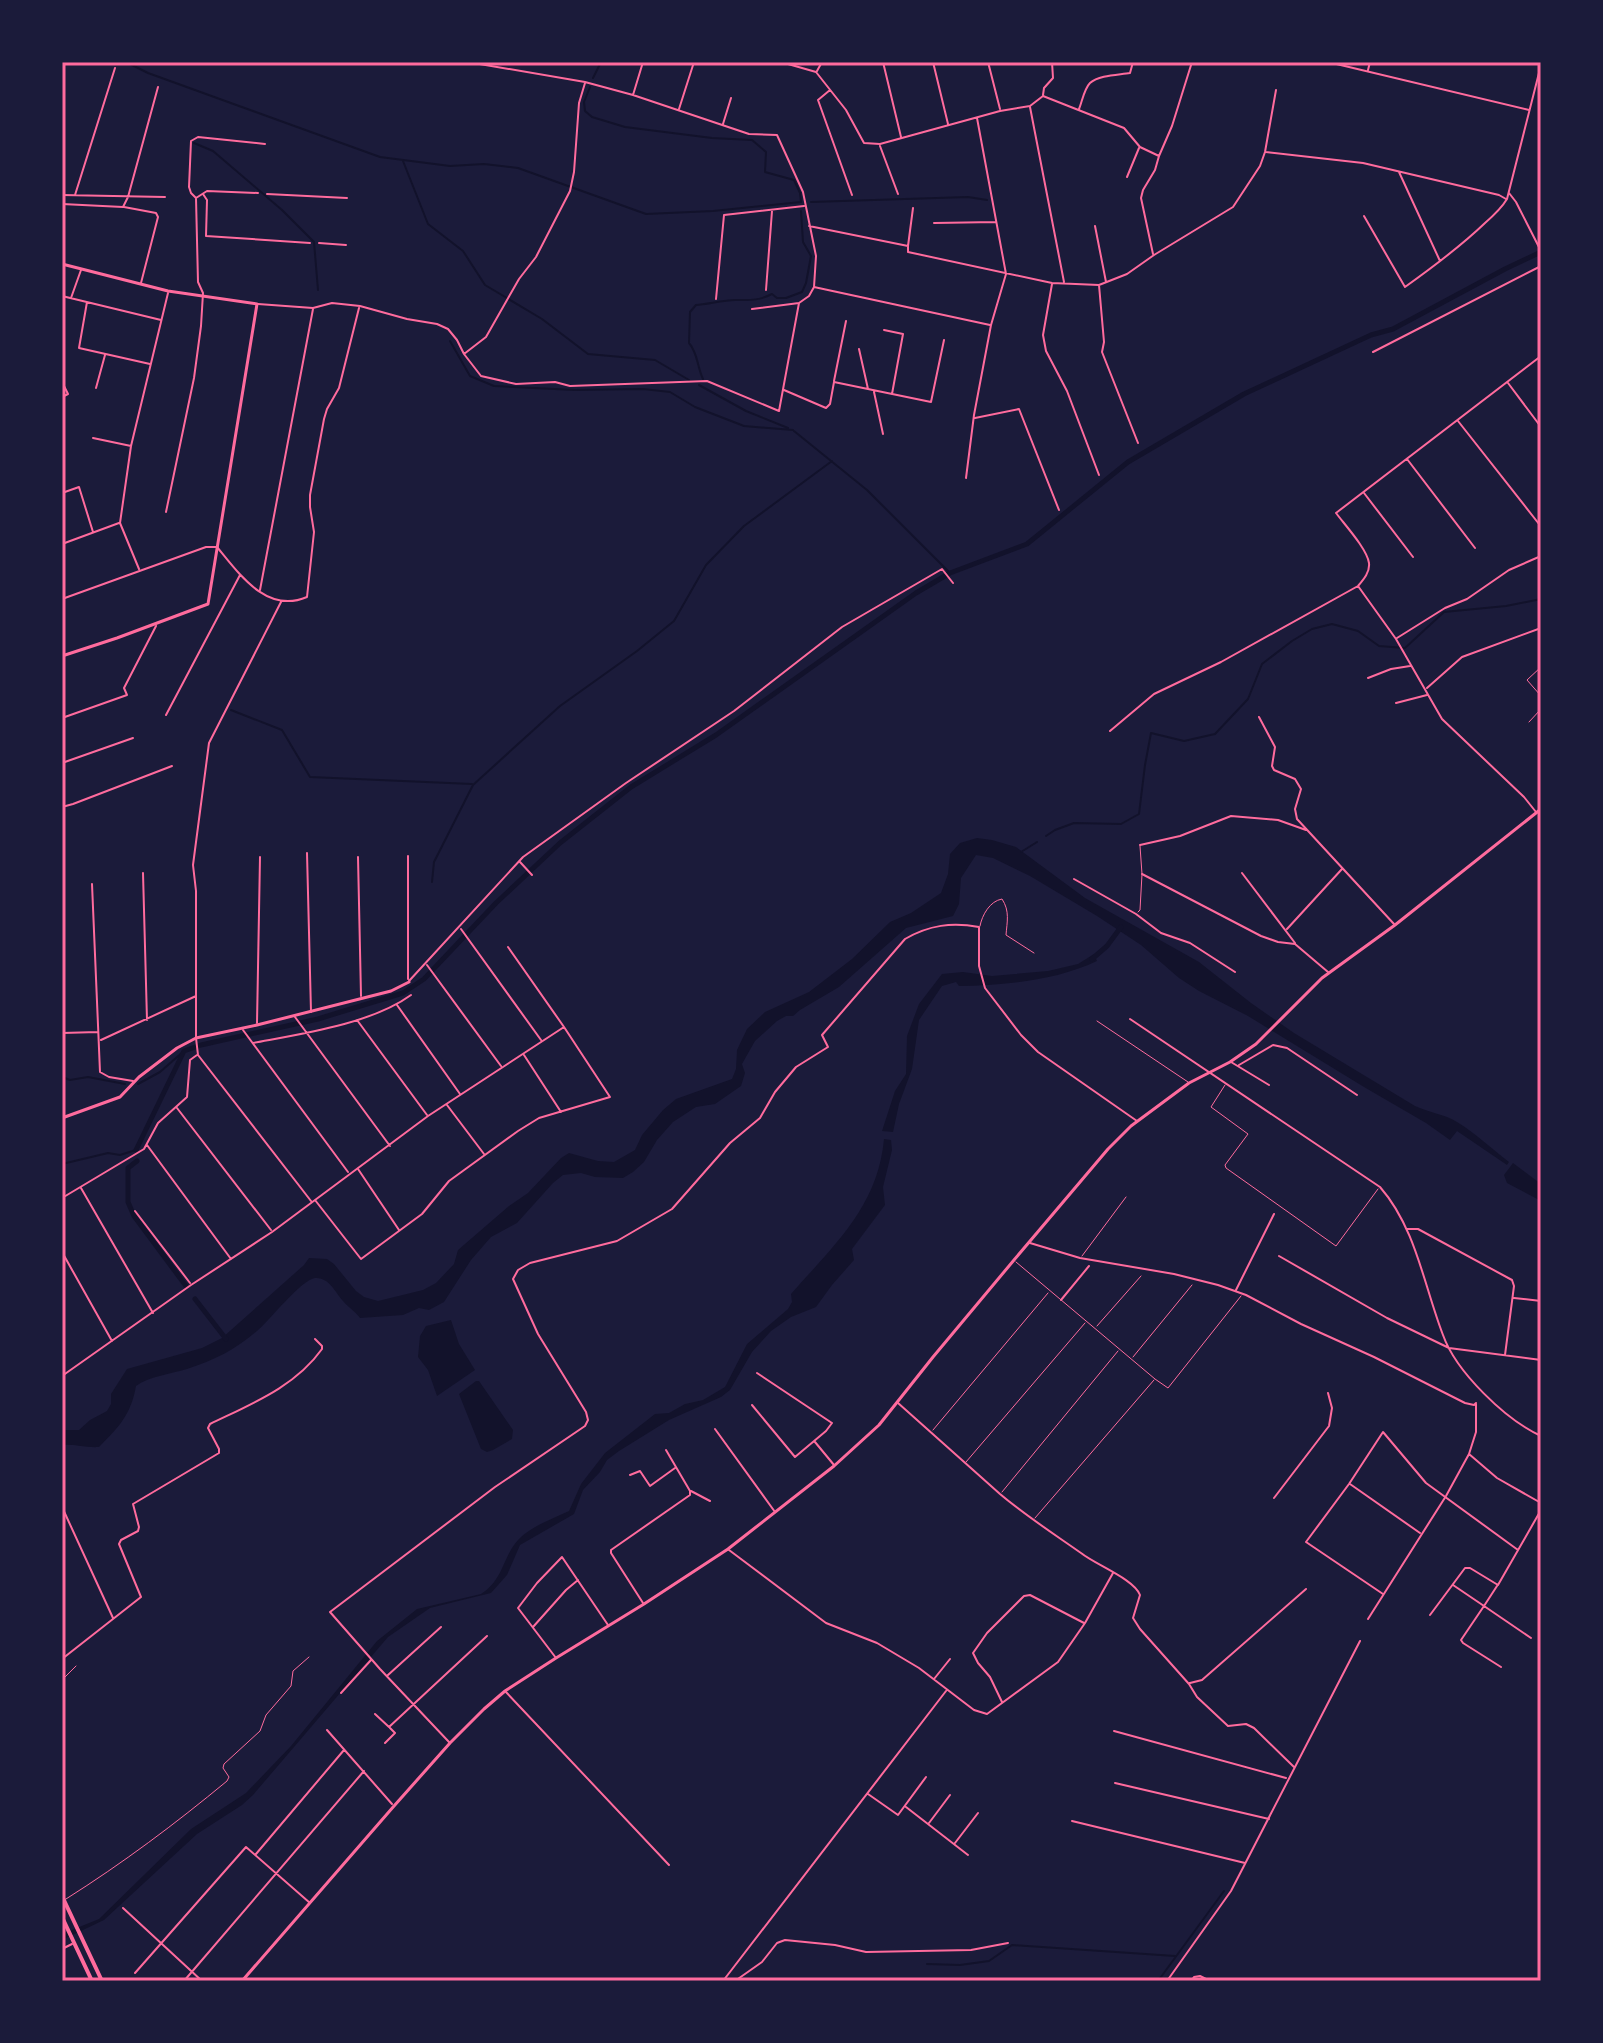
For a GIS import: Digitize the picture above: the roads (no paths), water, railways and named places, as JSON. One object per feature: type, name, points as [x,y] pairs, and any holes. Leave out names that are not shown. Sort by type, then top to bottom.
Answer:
[{"type":"highway","points":[[63,1898],[102,1981]]},
{"type":"highway","points":[[62,1917],[92,1981]]},
{"type":"main road","points":[[62,264],[168,291],[257,304],[208,604],[62,656]]},
{"type":"main road","points":[[242,1981],[477,1715],[505,1691],[728,1549],[834,1466],[879,1425],[1028,1243],[1108,1149],[1137,1121],[1189,1083],[1230,1062],[1264,1038],[1314,985],[1539,811]]},
{"type":"main road","points":[[62,1118],[120,1097],[177,1048],[196,1040],[391,991],[409,982]]},
{"type":"street","points":[[62,72],[65,62]]},
{"type":"street","points":[[468,62],[585,82],[749,134],[777,135],[803,192],[816,256],[814,287],[809,296],[799,303],[752,309]]},
{"type":"street","points":[[633,95],[643,62]]},
{"type":"street","points":[[679,110],[694,62]]},
{"type":"street","points":[[781,62],[816,72],[846,110],[864,143],[880,144],[976,117],[1030,106],[1043,96],[1044,88],[1053,78],[1052,62]]},
{"type":"street","points":[[816,72],[822,62]]},
{"type":"street","points":[[883,62],[901,138]]},
{"type":"street","points":[[933,62],[948,125]]},
{"type":"street","points":[[988,62],[1000,111]]},
{"type":"street","points":[[1079,109],[1091,82],[1118,73],[1130,73],[1133,62]]},
{"type":"street","points":[[1154,255],[1141,198],[1172,126],[1192,62]]},
{"type":"street","points":[[1328,62],[1529,111]]},
{"type":"street","points":[[1367,71],[1370,62]]},
{"type":"street","points":[[1364,216],[1405,287],[1474,234],[1507,199],[1541,65]]},
{"type":"street","points":[[75,195],[115,68]]},
{"type":"street","points":[[464,354],[486,337],[519,279],[536,257],[570,191],[579,103],[585,82]]},
{"type":"street","points":[[123,207],[158,87]]},
{"type":"street","points":[[831,89],[818,100],[852,195]]},
{"type":"street","points":[[913,208],[908,252],[1052,283],[1099,285],[1127,274],[1233,207],[1260,166],[1276,90]]},
{"type":"street","points":[[1043,96],[1124,128],[1140,147],[1159,156]]},
{"type":"street","points":[[723,125],[731,98]]},
{"type":"street","points":[[1030,106],[1064,283]]},
{"type":"street","points":[[966,478],[991,325],[1006,274],[976,117]]},
{"type":"street","points":[[166,512],[194,378],[203,297],[198,282],[196,198],[189,187],[191,141],[194,138],[265,144]]},
{"type":"street","points":[[880,144],[898,194]]},
{"type":"street","points":[[1127,177],[1140,147]]},
{"type":"street","points":[[1265,152],[1363,163],[1507,199]]},
{"type":"street","points":[[1398,171],[1440,262]]},
{"type":"street","points":[[196,198],[207,191],[258,193]]},
{"type":"street","points":[[1509,192],[1540,249]]},
{"type":"street","points":[[202,193],[207,200],[206,236],[310,243]]},
{"type":"street","points":[[267,194],[347,198]]},
{"type":"street","points":[[62,195],[165,197]]},
{"type":"street","points":[[62,204],[123,207],[156,213],[158,217],[141,284]]},
{"type":"street","points":[[716,299],[724,215],[805,206]]},
{"type":"street","points":[[766,290],[772,210]]},
{"type":"street","points":[[934,223],[996,222]]},
{"type":"street","points":[[809,226],[908,246]]},
{"type":"street","points":[[1095,226],[1106,282]]},
{"type":"street","points":[[319,243],[346,245]]},
{"type":"street","points":[[1373,352],[1541,266]]},
{"type":"street","points":[[71,298],[81,269]]},
{"type":"street","points":[[1052,283],[1043,335],[1046,351],[1067,391],[1099,475]]},
{"type":"street","points":[[1099,285],[1104,342],[1102,352],[1138,443]]},
{"type":"street","points":[[814,287],[991,325]]},
{"type":"street","points":[[140,570],[120,523],[131,446],[168,291]]},
{"type":"street","points":[[62,296],[161,320]]},
{"type":"street","points":[[87,302],[79,348],[151,364]]},
{"type":"street","points":[[257,304],[313,308],[332,303],[360,306],[437,324],[448,329],[481,376],[516,384],[555,382],[570,386],[707,381],[779,411],[799,303]]},
{"type":"street","points":[[62,599],[206,547],[217,547],[259,592],[281,602],[304,599],[309,595],[314,532],[311,488],[324,419],[339,388],[360,306]]},
{"type":"street","points":[[259,592],[313,308]]},
{"type":"street","points":[[783,389],[826,408],[830,404],[846,321]]},
{"type":"street","points":[[884,330],[903,334],[892,395]]},
{"type":"street","points":[[834,382],[931,402],[944,340]]},
{"type":"street","points":[[859,349],[868,390]]},
{"type":"street","points":[[96,388],[105,355]]},
{"type":"street","points":[[1110,731],[1154,694],[1221,662],[1358,586],[1368,574],[1369,562],[1336,513],[1541,356]]},
{"type":"street","points":[[62,382],[68,394],[62,397]]},
{"type":"street","points":[[1507,382],[1541,427]]},
{"type":"street","points":[[874,392],[883,434]]},
{"type":"street","points":[[974,419],[1019,409],[1059,510]]},
{"type":"street","points":[[1457,420],[1539,524]]},
{"type":"street","points":[[93,438],[131,446]]},
{"type":"street","points":[[1407,458],[1475,548]]},
{"type":"street","points":[[62,493],[79,487],[93,532]]},
{"type":"street","points":[[1363,492],[1413,557]]},
{"type":"street","points":[[62,544],[120,523]]},
{"type":"street","points":[[1396,639],[1445,608],[1467,599],[1509,570],[1541,556]]},
{"type":"street","points":[[409,982],[521,863],[626,783],[734,711],[842,627],[942,569],[953,583]]},
{"type":"street","points":[[166,715],[240,575]]},
{"type":"street","points":[[1358,586],[1396,639],[1442,719],[1539,811]]},
{"type":"street","points":[[281,602],[209,743],[193,865],[196,891],[197,1050],[361,1259],[422,1214],[449,1181],[539,1118],[610,1097],[508,947]]},
{"type":"street","points":[[62,718],[127,695],[124,688],[157,623]]},
{"type":"street","points":[[1426,690],[1462,657],[1541,628]]},
{"type":"street","points":[[1368,678],[1391,669],[1411,666]]},
{"type":"street","points":[[1396,703],[1428,695]]},
{"type":"street","points":[[1259,717],[1275,747],[1274,770],[1295,779],[1301,789],[1295,815],[1395,925]]},
{"type":"street","points":[[62,763],[133,738]]},
{"type":"street","points":[[62,807],[172,766]]},
{"type":"street","points":[[1140,845],[1180,836],[1231,816],[1278,820],[1308,830]]},
{"type":"street","points":[[307,853],[311,1012]]},
{"type":"street","points":[[408,856],[409,982]]},
{"type":"street","points":[[257,1025],[260,857]]},
{"type":"street","points":[[358,857],[361,999]]},
{"type":"street","points":[[521,863],[532,875]]},
{"type":"street","points":[[1286,930],[1342,869]]},
{"type":"street","points":[[143,873],[147,1020]]},
{"type":"street","points":[[1242,873],[1295,944],[1329,973]]},
{"type":"street","points":[[1142,874],[1261,936],[1295,944]]},
{"type":"street","points":[[1074,879],[1136,914],[1161,933],[1190,943],[1235,972]]},
{"type":"street","points":[[92,884],[100,1072],[135,1082]]},
{"type":"street","points":[[450,1743],[330,1612],[495,1487],[585,1426],[588,1420],[586,1412],[538,1334],[513,1279],[518,1270],[530,1263],[617,1241],[672,1209],[730,1143],[760,1118],[775,1092],[796,1067],[828,1047],[822,1035],[905,939],[920,930],[944,924],[979,927],[979,966],[985,988],[1021,1035],[1038,1052],[1137,1121]]},
{"type":"street","points":[[461,930],[542,1041]]},
{"type":"street","points":[[427,965],[501,1067]]},
{"type":"street","points":[[251,1042],[357,1019],[397,1005],[411,995]]},
{"type":"street","points":[[100,1041],[196,996]]},
{"type":"street","points":[[397,1005],[460,1095]]},
{"type":"street","points":[[294,1016],[390,1146]]},
{"type":"street","points":[[357,1019],[428,1116]]},
{"type":"street","points":[[1130,1019],[1380,1187],[1406,1229],[1449,1348],[1483,1394],[1527,1429],[1541,1436]]},
{"type":"street","points":[[62,1368],[64,1375],[272,1232],[428,1116],[564,1027]]},
{"type":"street","points":[[242,1029],[350,1174]]},
{"type":"street","points":[[62,1033],[99,1032]]},
{"type":"street","points":[[1239,1065],[1273,1045],[1287,1048],[1357,1095]]},
{"type":"street","points":[[523,1054],[561,1112]]},
{"type":"street","points":[[62,1198],[144,1149],[158,1123],[187,1097],[190,1060],[198,1055]]},
{"type":"street","points":[[1230,1062],[1269,1085]]},
{"type":"street","points":[[447,1104],[484,1154]]},
{"type":"street","points":[[176,1107],[272,1232]]},
{"type":"street","points":[[147,1144],[231,1259]]},
{"type":"street","points":[[358,1168],[399,1230]]},
{"type":"street","points":[[80,1187],[153,1313]]},
{"type":"street","points":[[135,1211],[191,1285]]},
{"type":"street","points":[[1236,1291],[1274,1214]]},
{"type":"street","points":[[1406,1229],[1418,1229],[1508,1277],[1514,1286],[1505,1355]]},
{"type":"street","points":[[1028,1243],[1080,1258],[1195,1279],[1236,1291],[1465,1403],[1476,1403],[1476,1432],[1469,1454],[1368,1619]]},
{"type":"street","points":[[62,1252],[112,1341]]},
{"type":"street","points":[[1279,1256],[1387,1318],[1449,1348],[1541,1360]]},
{"type":"street","points":[[1061,1300],[1089,1266]]},
{"type":"street","points":[[1512,1297],[1541,1301]]},
{"type":"street","points":[[62,1659],[141,1597],[119,1544],[138,1531],[133,1504],[219,1453],[208,1428],[210,1424],[282,1388],[322,1349],[315,1339]]},
{"type":"street","points":[[752,1405],[795,1457],[832,1423],[757,1373]]},
{"type":"street","points":[[1274,1498],[1329,1426],[1332,1408],[1328,1393]]},
{"type":"street","points":[[897,1402],[1033,1520],[1095,1564],[1114,1572],[1139,1590],[1140,1598],[1133,1618],[1197,1697],[1228,1726],[1246,1724],[1254,1728],[1294,1767]]},
{"type":"street","points":[[715,1429],[776,1512]]},
{"type":"street","points":[[1383,1594],[1306,1542],[1383,1432],[1426,1483],[1518,1550]]},
{"type":"street","points":[[814,1442],[834,1466]]},
{"type":"street","points":[[666,1450],[690,1491],[710,1501]]},
{"type":"street","points":[[1469,1454],[1497,1478],[1541,1503]]},
{"type":"street","points":[[630,1475],[640,1471],[650,1486],[676,1467]]},
{"type":"street","points":[[1349,1484],[1422,1534]]},
{"type":"street","points":[[644,1604],[611,1550],[690,1495],[690,1491]]},
{"type":"street","points":[[62,1507],[113,1619]]},
{"type":"street","points":[[1501,1667],[1461,1640],[1498,1585],[1541,1510]]},
{"type":"street","points":[[1536,1518],[1541,1521]]},
{"type":"street","points":[[728,1549],[826,1623],[877,1643],[919,1668],[981,1714],[987,1714],[1002,1704],[1058,1662],[1114,1572]]},
{"type":"street","points":[[556,1658],[518,1608],[562,1557],[608,1626]]},
{"type":"street","points":[[1430,1615],[1465,1568],[1498,1585]]},
{"type":"street","points":[[533,1627],[579,1580]]},
{"type":"street","points":[[1452,1584],[1531,1638]]},
{"type":"street","points":[[1189,1684],[1202,1680],[1306,1589]]},
{"type":"street","points":[[1002,1704],[990,1677],[973,1653],[987,1633],[1024,1596],[1045,1601],[1085,1623]]},
{"type":"street","points":[[387,1676],[441,1627]]},
{"type":"street","points":[[389,1727],[487,1636]]},
{"type":"street","points":[[1167,1981],[1231,1891],[1360,1641]]},
{"type":"street","points":[[341,1693],[372,1659]]},
{"type":"street","points":[[934,1680],[950,1659]]},
{"type":"street","points":[[723,1981],[947,1690]]},
{"type":"street","points":[[505,1691],[669,1865]]},
{"type":"street","points":[[375,1714],[395,1733],[385,1743]]},
{"type":"street","points":[[327,1730],[394,1806]]},
{"type":"street","points":[[1114,1731],[1288,1778]]},
{"type":"street","points":[[255,1855],[344,1750]]},
{"type":"street","points":[[184,1981],[364,1771]]},
{"type":"street","points":[[867,1793],[898,1815],[926,1777]]},
{"type":"street","points":[[1115,1783],[1269,1819]]},
{"type":"street","points":[[928,1824],[950,1795]]},
{"type":"street","points":[[905,1806],[968,1855]]},
{"type":"street","points":[[954,1844],[978,1813]]},
{"type":"street","points":[[1072,1821],[1245,1863]]},
{"type":"street","points":[[135,1973],[246,1847],[311,1903]]},
{"type":"street","points":[[123,1908],[202,1981]]},
{"type":"street","points":[[735,1981],[762,1962],[777,1943],[785,1940],[866,1952],[971,1950],[1008,1943]]},
{"type":"street","points":[[62,1949],[74,1941]]},
{"type":"street","points":[[1191,1981],[1196,1976],[1210,1981]]},
{"type":"lane","points":[[1541,667],[1527,680],[1541,696]]},
{"type":"lane","points":[[1529,722],[1541,709]]},
{"type":"lane","points":[[1136,914],[1140,910],[1140,845]]},
{"type":"lane","points":[[979,927],[983,914],[995,901],[1002,899],[1008,914],[1006,935],[1034,953]]},
{"type":"lane","points":[[1097,1021],[1189,1083]]},
{"type":"lane","points":[[1225,1085],[1211,1107],[1248,1134],[1225,1165],[1226,1168],[1336,1246],[1380,1187]]},
{"type":"lane","points":[[1080,1258],[1126,1197]]},
{"type":"lane","points":[[1014,1260],[1168,1388],[1243,1294]]},
{"type":"lane","points":[[1095,1328],[1141,1276]]},
{"type":"lane","points":[[1132,1359],[1192,1285]]},
{"type":"lane","points":[[932,1432],[1050,1291]]},
{"type":"lane","points":[[966,1462],[1087,1321]]},
{"type":"lane","points":[[1000,1494],[1120,1349]]},
{"type":"lane","points":[[1033,1520],[1155,1379]]},
{"type":"lane","points":[[63,1898],[117,1866],[227,1781],[229,1777],[224,1764],[260,1731],[266,1715],[291,1686],[293,1671],[309,1657]]},
{"type":"lane","points":[[62,1680],[76,1666]]},
{"type":"waterway","points":[[126,62],[148,73],[380,157],[450,166],[484,164],[518,168],[646,214],[801,202],[794,180],[765,172],[766,152],[752,140],[625,127],[592,117],[585,111],[584,102],[590,87]]},
{"type":"waterway","points":[[593,78],[601,62]]},
{"type":"waterway","points":[[194,143],[213,151],[314,242],[318,290]]},
{"type":"waterway","points":[[403,161],[428,224],[463,251],[485,285],[542,319],[588,354],[655,360],[689,380]]},
{"type":"waterway","points":[[811,202],[968,197],[987,200]]},
{"type":"waterway","points":[[703,379],[689,343],[690,312],[696,305],[754,300],[772,294],[777,298],[786,298],[802,292],[811,256],[803,242],[801,211]]},
{"type":"waterway","points":[[136,1150],[184,1051],[318,1019],[403,993],[424,979],[496,903],[560,843],[631,787],[716,735],[916,593],[950,573],[1027,544],[1128,462],[1244,394],[1371,335],[1393,329],[1541,252]]},
{"type":"waterway","points":[[450,341],[470,376],[494,386],[670,392],[695,407],[744,426],[793,430]]},
{"type":"waterway","points":[[699,385],[746,411],[788,428]]},
{"type":"waterway","points":[[794,431],[867,490],[950,573]]},
{"type":"waterway","points":[[432,882],[434,862],[473,785],[560,706],[674,621],[706,565],[744,526],[832,461]]},
{"type":"waterway","points":[[1046,836],[1074,823],[1121,824],[1139,814],[1151,733],[1184,741],[1215,734],[1248,699],[1262,664],[1312,629],[1332,624],[1358,631],[1379,646],[1405,648],[1444,612],[1541,599]]},
{"type":"waterway","points":[[231,710],[282,730],[310,777],[472,784]]},
{"type":"waterway","points":[[1021,852],[1037,842]]},
{"type":"waterway","points":[[1092,959],[1121,927]]},
{"type":"waterway","points":[[138,1084],[160,1072],[184,1051]]},
{"type":"waterway","points":[[62,1077],[70,1080],[88,1077],[125,1084]]},
{"type":"waterway","points":[[62,1164],[136,1150]]},
{"type":"waterway","points":[[137,1161],[128,1168],[128,1202],[134,1216],[186,1286]]},
{"type":"waterway","points":[[195,1299],[226,1339]]},
{"type":"waterway","points":[[1158,1981],[1224,1891]]},
{"type":"waterway","points":[[927,1964],[960,1965],[989,1961],[1012,1945],[1175,1956]]}]
